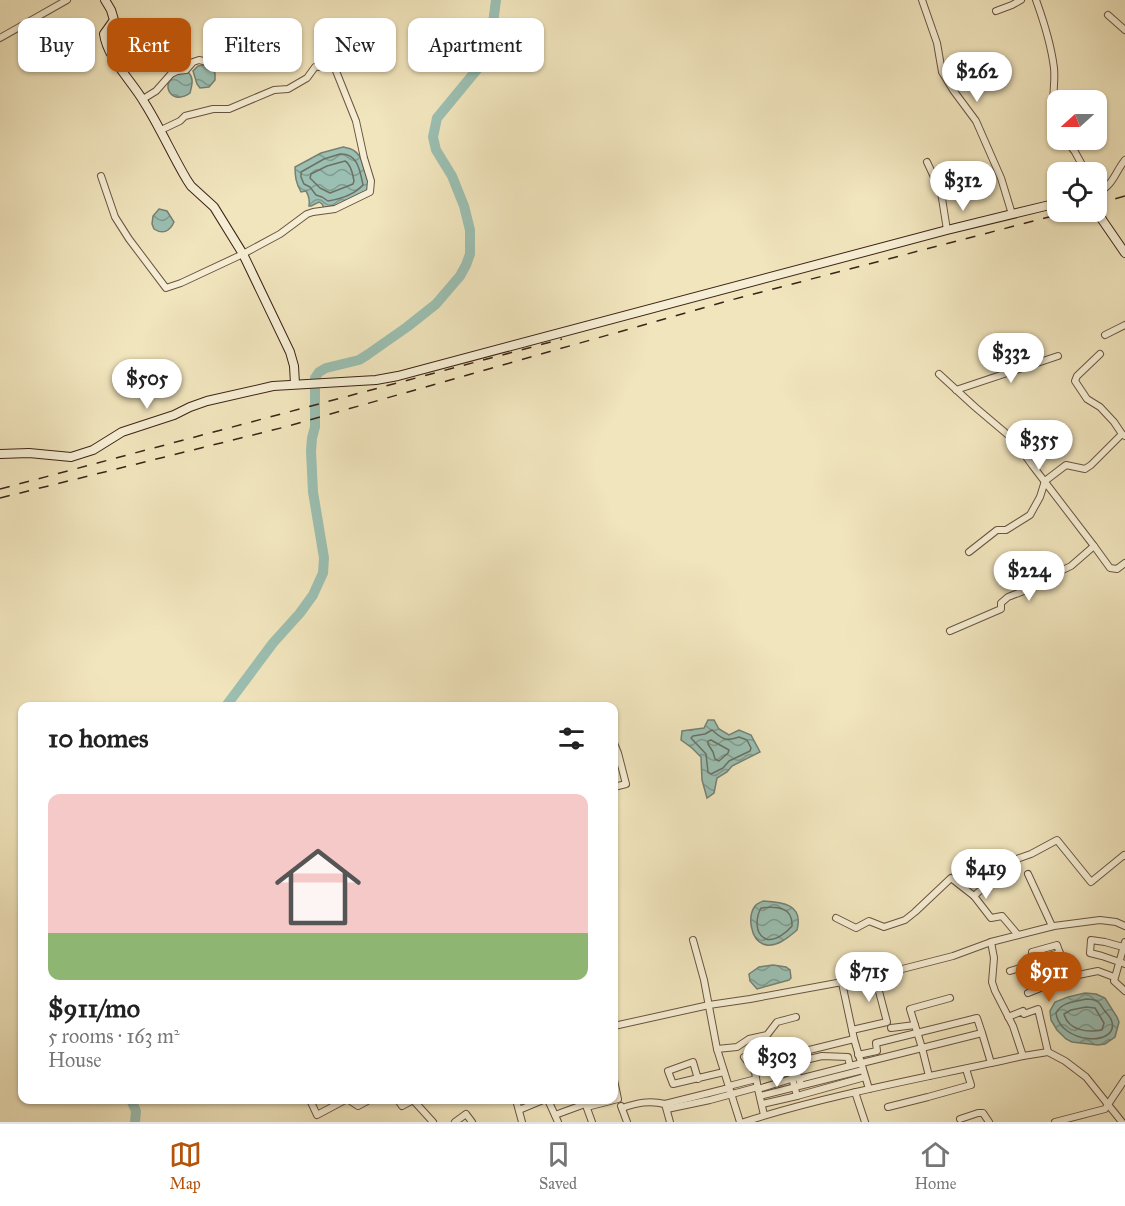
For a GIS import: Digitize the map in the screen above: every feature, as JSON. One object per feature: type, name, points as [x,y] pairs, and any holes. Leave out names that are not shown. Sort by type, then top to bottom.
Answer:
[{"type":"street","points":[[0,38],[67,0]]},
{"type":"street","points":[[105,0],[114,20],[104,34],[110,52],[143,99],[187,180],[214,207],[243,254],[290,352],[297,383]]},
{"type":"street","points":[[922,0],[937,43],[942,72],[976,121],[1001,178],[1012,214]]},
{"type":"street","points":[[996,11],[1021,0]]},
{"type":"street","points":[[1036,0],[1047,33],[1054,70],[1054,90]]},
{"type":"street","points":[[1108,15],[1125,30]]},
{"type":"street","points":[[143,99],[156,91],[177,71],[186,69],[193,62],[203,61]]},
{"type":"street","points":[[161,130],[185,116],[213,109],[229,109],[274,90],[288,89],[307,78],[314,68]]},
{"type":"street","points":[[101,176],[115,217],[166,288],[181,283],[280,234],[308,214],[334,209],[370,192],[371,180],[356,121],[336,72]]},
{"type":"street","points":[[1107,188],[1125,160]]},
{"type":"street","points":[[927,162],[941,192],[947,230]]},
{"type":"street","points":[[0,454],[35,453],[71,458],[93,450],[122,432],[174,415],[207,401],[273,386],[376,380],[421,370],[1047,205]]},
{"type":"street","points":[[1103,222],[1125,253]]},
{"type":"street","points":[[1105,335],[1125,325]]},
{"type":"street","points":[[969,552],[997,530],[1006,530],[1030,515],[1040,497],[1045,481],[1066,465],[1085,469],[1123,435],[1100,407],[1088,399],[1075,381],[1077,376],[1100,354]]},
{"type":"street","points":[[956,390],[1058,356]]},
{"type":"street","points":[[939,374],[1014,440],[1110,568],[1117,570],[1125,563]]},
{"type":"street","points":[[950,631],[1001,609],[1001,603],[1008,597],[1034,587],[1071,566],[1094,546]]},
{"type":"street","points":[[618,753],[626,784],[618,786]]},
{"type":"street","points":[[974,896],[1014,860],[1057,840],[1090,882],[1125,856]]},
{"type":"street","points":[[1028,874],[1052,926]]},
{"type":"street","points":[[836,918],[856,928],[869,921],[884,927],[905,920],[951,878],[974,896],[991,918],[1002,916],[1018,935]]},
{"type":"street","points":[[618,1025],[709,1005],[875,976],[953,956],[991,942],[1052,926],[1100,920],[1125,926]]},
{"type":"street","points":[[1123,963],[1090,953],[1087,939],[1124,945],[1123,963],[1114,977],[1114,982],[1125,991]]},
{"type":"street","points":[[693,940],[704,980],[717,1049],[742,1122],[855,1092],[1048,1052],[1065,1061],[1086,1077],[1122,1122]]},
{"type":"street","points":[[991,942],[994,958],[992,982],[1013,1026],[1023,1056]]},
{"type":"street","points":[[1047,986],[1037,976],[1033,965],[1032,952],[1034,951],[1057,945],[1068,977]]},
{"type":"street","points":[[1010,970],[1061,956]]},
{"type":"street","points":[[1037,976],[1065,969]]},
{"type":"street","points":[[1028,993],[1068,977],[1098,971],[1114,977]]},
{"type":"street","points":[[852,1030],[887,1022],[875,976]]},
{"type":"street","points":[[842,983],[854,1039],[869,1089]]},
{"type":"street","points":[[929,1076],[916,1028],[908,1009],[950,998]]},
{"type":"street","points":[[1008,1017],[1023,1011],[1024,1014],[1038,1010],[1048,1052]]},
{"type":"street","points":[[717,1049],[737,1047],[749,1039],[767,1035],[777,1022],[796,1017]]},
{"type":"street","points":[[891,1028],[916,1028],[977,1018],[991,1063]]},
{"type":"street","points":[[858,1054],[877,1051],[876,1043],[916,1028]]},
{"type":"street","points":[[762,1104],[797,1096],[922,1048],[982,1033]]},
{"type":"street","points":[[764,1060],[854,1039]]},
{"type":"street","points":[[764,1115],[753,1066],[744,1057],[776,1048],[793,1054]]},
{"type":"street","points":[[755,1072],[822,1056],[848,1057],[850,1066]]},
{"type":"street","points":[[698,1079],[693,1062],[668,1071],[673,1084],[698,1079],[724,1072]]},
{"type":"street","points":[[793,1063],[797,1096]]},
{"type":"street","points":[[797,1082],[850,1066],[863,1071]]},
{"type":"street","points":[[888,1107],[971,1084],[966,1069]]},
{"type":"street","points":[[622,1108],[640,1102],[655,1102],[666,1107],[863,1071]]},
{"type":"street","points":[[666,1107],[756,1079]]},
{"type":"street","points":[[1054,1122],[1105,1109],[1125,1079]]},
{"type":"street","points":[[855,1092],[865,1122]]},
{"type":"street","points":[[618,1099],[627,1122]]},
{"type":"street","points":[[312,1104],[317,1114],[338,1104]]},
{"type":"street","points":[[417,1104],[433,1122]]},
{"type":"street","points":[[517,1104],[522,1122]]},
{"type":"street","points":[[519,1110],[533,1104]]},
{"type":"street","points":[[550,1104],[556,1119],[585,1104],[592,1122]]},
{"type":"street","points":[[666,1107],[669,1122]]},
{"type":"street","points":[[960,1119],[982,1113],[989,1122]]},
{"type":"street","points":[[455,1122],[466,1114],[472,1122]]},
{"type":"water","points":[[203,65],[203,72],[215,73],[215,80],[209,87],[200,88],[197,84],[193,71]]},
{"type":"water","points":[[182,73],[191,75],[190,93],[183,97],[176,97],[172,95],[168,85],[174,76]]},
{"type":"water","points":[[343,147],[350,148],[360,157],[367,173],[369,189],[353,199],[336,205],[324,208],[319,202],[309,206],[306,191],[301,192],[298,186],[295,167],[321,153]]},
{"type":"water","points":[[159,209],[167,211],[174,222],[168,230],[163,232],[154,229],[152,224],[153,216]]},
{"type":"water","points":[[708,720],[714,720],[719,729],[729,735],[739,730],[751,735],[760,752],[732,766],[717,778],[714,793],[707,798],[702,780],[701,757],[681,740],[682,731],[704,728]]},
{"type":"water","points":[[763,901],[790,906],[797,915],[797,930],[782,942],[772,945],[763,944],[753,933],[751,916],[756,905]]},
{"type":"water","points":[[773,965],[786,967],[790,970],[791,978],[757,989],[750,981],[749,974],[759,967]]},
{"type":"water","points":[[1085,993],[1105,998],[1119,1022],[1115,1037],[1105,1044],[1072,1042],[1057,1030],[1051,1020],[1050,1011],[1055,1002]]},
{"type":"waterway","points":[[229,702],[273,643],[300,613],[313,595],[323,573],[324,558],[313,492],[311,451],[315,427],[315,378],[326,368],[359,360],[407,327],[436,304],[460,276],[466,265],[470,254],[470,230],[464,206],[452,176],[436,150],[433,137],[437,118],[489,55],[496,0]]},
{"type":"waterway","points":[[133,1104],[136,1111],[135,1122]]},
{"type":"railway","points":[[1107,201],[1125,196]]},
{"type":"railway","points":[[0,498],[285,427],[731,300],[1047,217]]},
{"type":"railway","points":[[0,489],[562,339]]}]
